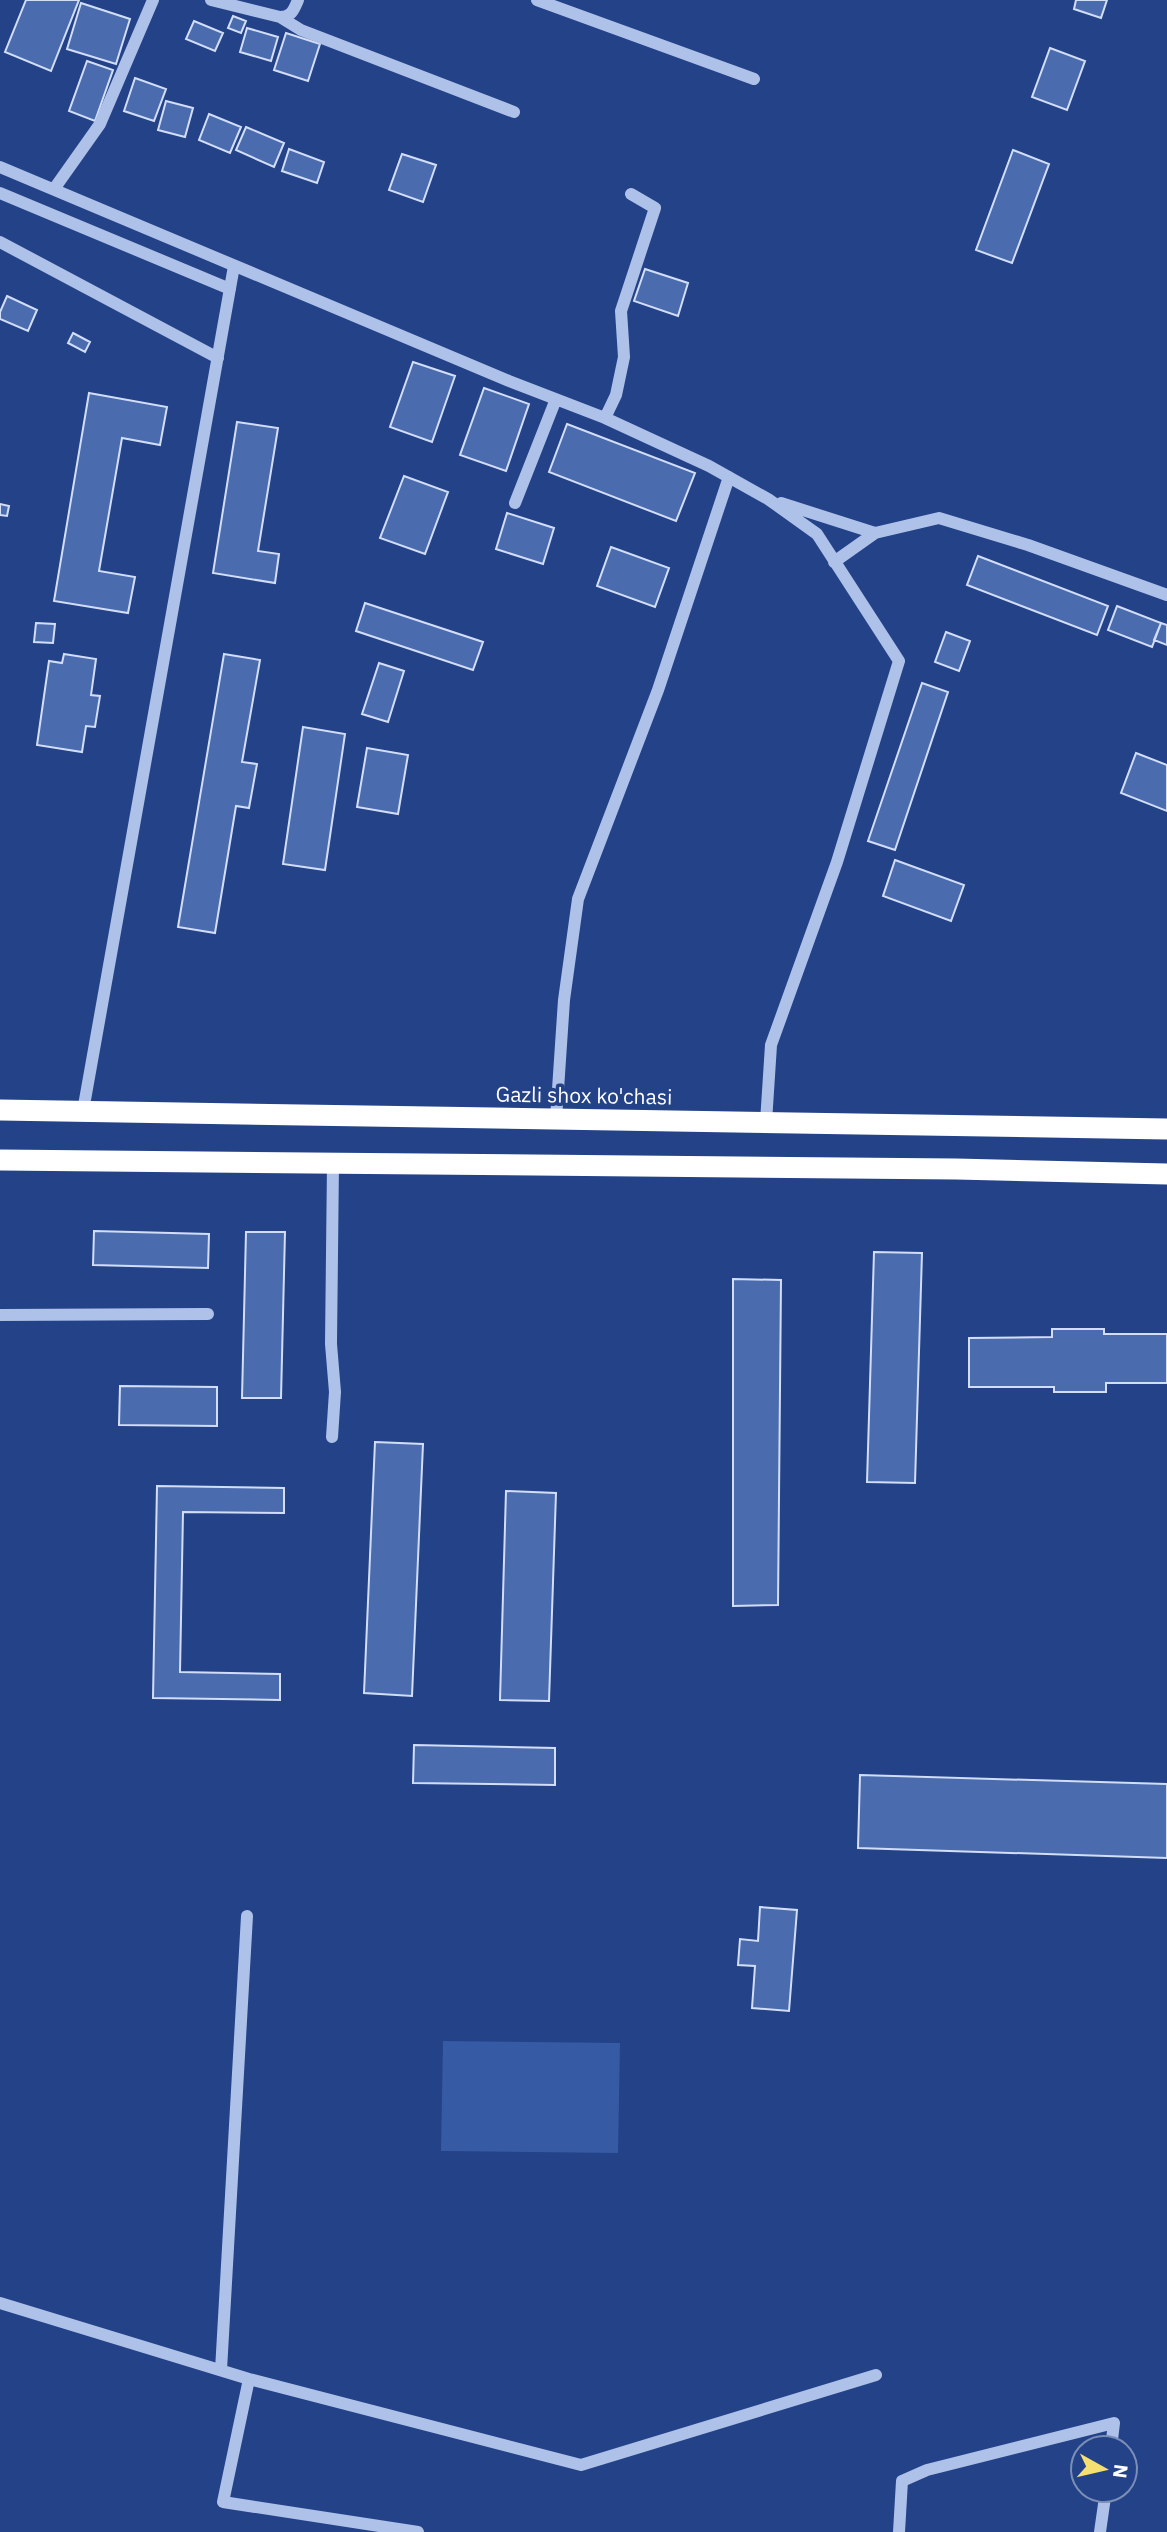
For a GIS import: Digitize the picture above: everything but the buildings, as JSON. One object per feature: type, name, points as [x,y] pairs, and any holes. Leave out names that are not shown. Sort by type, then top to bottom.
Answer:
[{"type":"highway","name":"Gazli shox ko'chasi","points":[[0,1110],[1167,1129]]},
{"type":"highway","points":[[0,1160],[956,1169],[1167,1174]]},
{"type":"street","points":[[54,190],[100,124],[153,0]]},
{"type":"street","points":[[211,0],[280,17],[301,30],[514,112]]},
{"type":"street","points":[[280,17],[292,13],[298,0]]},
{"type":"street","points":[[537,0],[754,79]]},
{"type":"street","points":[[0,166],[234,266],[605,418],[729,477],[768,499],[817,534],[899,661],[837,862],[771,1045],[766,1122]]},
{"type":"street","points":[[0,192],[230,289]]},
{"type":"street","points":[[605,418],[616,395],[625,357],[621,311],[656,208],[631,194]]},
{"type":"street","points":[[0,242],[218,358]]},
{"type":"street","points":[[83,1111],[234,266]]},
{"type":"street","points":[[515,503],[556,399]]},
{"type":"street","points":[[556,1119],[564,1000],[578,899],[658,690],[729,477]]},
{"type":"street","points":[[768,499],[875,533]]},
{"type":"street","points":[[834,562],[875,533],[939,518],[1028,545],[1167,596]]},
{"type":"street","points":[[332,1163],[331,1343],[335,1392],[332,1437]]},
{"type":"street","points":[[0,1315],[208,1314]]},
{"type":"street","points":[[221,2370],[247,1916]]},
{"type":"street","points":[[0,2303],[249,2379],[581,2465],[876,2375]]},
{"type":"street","points":[[249,2379],[223,2502],[418,2532]]},
{"type":"street","points":[[1070,2434],[1114,2423],[1113,2434]]},
{"type":"street","points":[[899,2532],[902,2482],[927,2470],[1069,2434]]},
{"type":"street","points":[[1100,2532],[1104,2504]]},
{"type":"shaded area","points":[[443,2041],[620,2043],[618,2153],[441,2151]]}]
